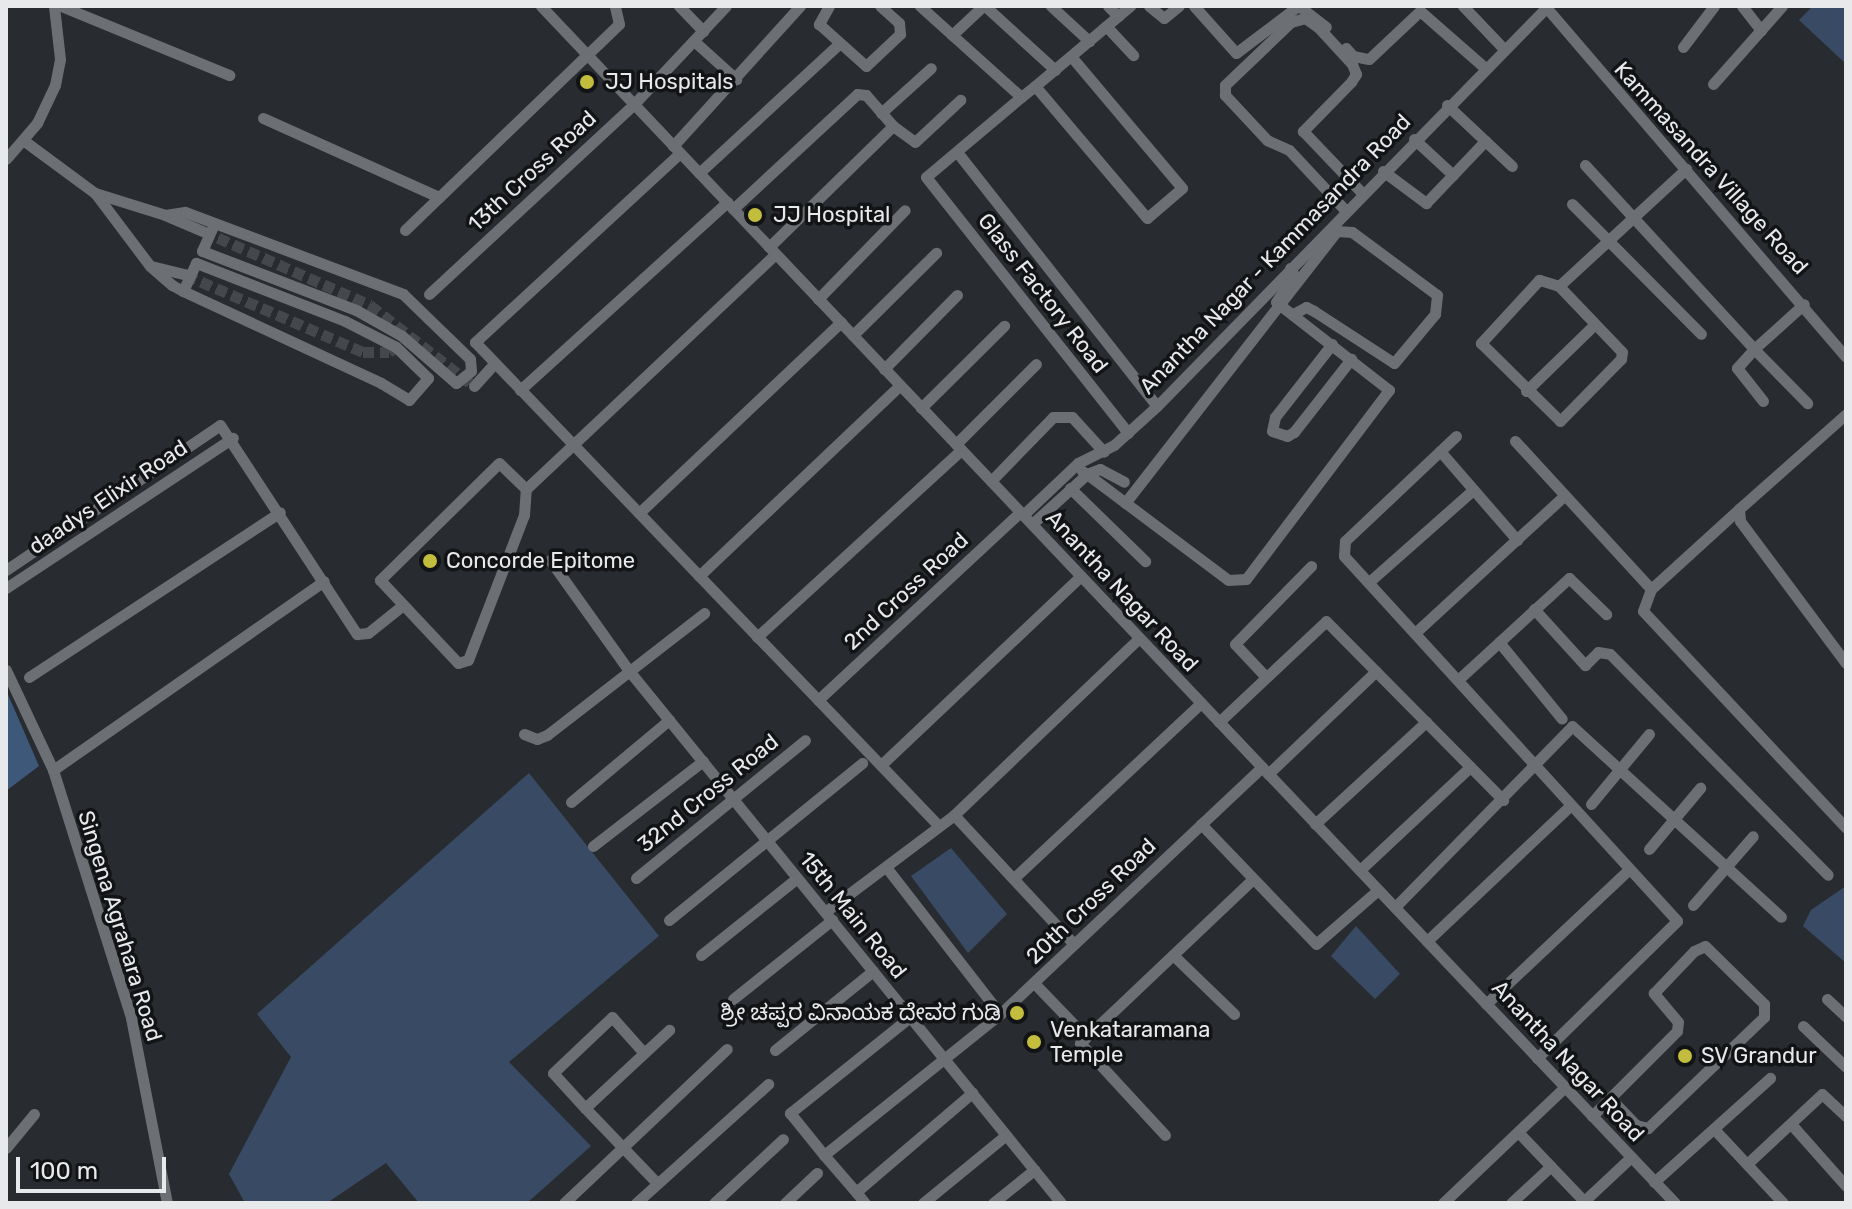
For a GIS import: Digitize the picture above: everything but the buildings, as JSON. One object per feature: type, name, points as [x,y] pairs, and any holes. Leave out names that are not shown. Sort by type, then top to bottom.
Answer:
[{"type":"street","points":[[6,159],[23,140],[55,85],[60,59],[54,6]]},
{"type":"street","points":[[61,6],[229,75]]},
{"type":"street","name":"Anantha Nagar Road","points":[[541,6],[1675,1203]]},
{"type":"street","points":[[551,17],[562,6]]},
{"type":"street","points":[[405,230],[619,24],[615,6]]},
{"type":"street","points":[[679,6],[703,31]]},
{"type":"street","name":"13th Cross Road","points":[[429,294],[634,104],[726,6]]},
{"type":"street","points":[[800,6],[677,150],[475,342],[938,825]]},
{"type":"street","points":[[829,6],[819,24],[861,63],[870,64],[900,34],[899,23],[880,6]]},
{"type":"street","points":[[920,6],[1021,97]]},
{"type":"street","points":[[952,35],[984,6],[1055,70]]},
{"type":"street","points":[[1051,6],[1089,41]]},
{"type":"street","points":[[1108,6],[1118,16]]},
{"type":"street","points":[[957,152],[1130,6]]},
{"type":"street","points":[[1149,6],[1164,18],[1179,6]]},
{"type":"street","points":[[1194,6],[1236,53],[1298,6],[1314,13],[1362,60],[1417,8],[1484,67]]},
{"type":"street","points":[[1463,6],[1503,48]]},
{"type":"street","points":[[1683,47],[1714,6]]},
{"type":"street","points":[[1742,6],[1761,30]]},
{"type":"street","points":[[1713,84],[1782,6]]},
{"type":"street","name":"Anantha Nagar - Kammasandra Road","points":[[1025,517],[1075,465],[1104,452],[1157,406],[1484,67],[1546,7]]},
{"type":"street","name":"Kammasandra Village Road","points":[[1546,7],[1804,304],[1846,357]]},
{"type":"street","points":[[1345,210],[1289,150],[1267,140],[1225,95],[1225,85],[1291,22],[1305,18],[1318,27],[1352,64],[1356,74],[1351,82],[1303,131],[1362,193]]},
{"type":"street","points":[[1106,26],[1133,55]]},
{"type":"street","points":[[694,41],[736,79]]},
{"type":"street","points":[[699,173],[839,44]]},
{"type":"street","points":[[1035,86],[1147,218],[1182,188],[1071,56]]},
{"type":"street","points":[[881,113],[931,68]]},
{"type":"street","points":[[520,390],[857,94],[866,95],[893,126],[915,142],[960,100]]},
{"type":"street","points":[[1447,105],[1512,166]]},
{"type":"street","points":[[263,118],[439,197]]},
{"type":"street","points":[[526,489],[499,463],[380,580],[458,663],[468,660],[524,515],[526,489],[772,250],[893,126]]},
{"type":"street","points":[[1414,139],[1453,175]]},
{"type":"street","points":[[23,140],[95,193],[150,266],[183,291],[409,400],[428,378],[414,354],[345,321],[196,263],[183,291]]},
{"type":"street","points":[[1383,171],[1420,203],[1431,200],[1485,141]]},
{"type":"street","name":"Glass Factory Road","points":[[1128,433],[926,177],[957,152],[1157,406]]},
{"type":"street","points":[[1585,165],[1807,403]]},
{"type":"street","points":[[1559,286],[1686,169]]},
{"type":"street","points":[[95,193],[165,215],[185,212],[208,228],[403,294],[473,364],[456,383],[356,310],[202,251],[208,228]]},
{"type":"street","points":[[1572,204],[1701,334]]},
{"type":"street","points":[[818,299],[905,210]]},
{"type":"street","points":[[1125,503],[1282,306],[1337,231],[1344,229],[1437,295],[1435,314],[1394,363],[1306,307],[1293,314]]},
{"type":"street","points":[[853,335],[936,253]]},
{"type":"street","points":[[150,266],[186,275]]},
{"type":"street","points":[[1075,465],[1228,580],[1246,579],[1387,396],[1386,384],[1282,306],[1277,298],[1294,275],[1290,268]]},
{"type":"street","points":[[1539,280],[1559,286],[1615,343],[1621,359],[1565,417],[1552,418],[1481,343],[1539,280]]},
{"type":"street","points":[[884,369],[957,295]]},
{"type":"street","points":[[1763,401],[1737,368],[1804,304]]},
{"type":"street","points":[[639,513],[841,322]]},
{"type":"street","points":[[1526,391],[1595,324]]},
{"type":"street","points":[[921,408],[1004,326]]},
{"type":"street","points":[[1332,344],[1275,417],[1272,431],[1287,436],[1294,432],[1351,359]]},
{"type":"street","points":[[474,386],[494,364]]},
{"type":"street","points":[[757,637],[958,447],[1036,364]]},
{"type":"street","points":[[699,576],[900,385]]},
{"type":"street","points":[[1846,414],[1651,589],[1643,611],[1846,828]]},
{"type":"street","points":[[991,481],[1053,417],[1072,417],[1104,452]]},
{"type":"street","name":"daadys Elixir Road","points":[[6,570],[220,425],[233,438],[6,588]]},
{"type":"street","points":[[1456,436],[1342,546],[1344,556],[1460,678],[1534,767],[1627,871],[1677,921],[1537,1058]]},
{"type":"street","points":[[233,438],[357,634],[368,633],[403,605]]},
{"type":"street","points":[[1515,441],[1651,589]]},
{"type":"street","points":[[1440,451],[1517,540]]},
{"type":"street","points":[[1025,517],[1087,474],[1100,469],[1124,482]]},
{"type":"street","points":[[1070,488],[1145,561]]},
{"type":"street","points":[[1369,582],[1473,490]]},
{"type":"street","points":[[1416,632],[1565,495]]},
{"type":"street","points":[[1739,509],[1740,521],[1846,663]]},
{"type":"street","points":[[29,677],[280,512]]},
{"type":"street","name":"2nd Cross Road","points":[[818,700],[1025,517]]},
{"type":"street","name":"15th Main Road","points":[[550,560],[630,672],[1058,1202]]},
{"type":"street","points":[[1266,677],[1235,644],[1311,566]]},
{"type":"street","points":[[881,765],[1081,576]]},
{"type":"street","points":[[1460,678],[1569,578],[1606,614]]},
{"type":"street","points":[[53,770],[324,581]]},
{"type":"street","points":[[1534,609],[1585,665],[1598,652],[1610,654],[1828,875]]},
{"type":"street","points":[[524,734],[537,739],[547,735],[704,613]]},
{"type":"street","points":[[1219,722],[1326,621],[1503,800]]},
{"type":"street","points":[[733,999],[886,867],[954,815],[1139,638]]},
{"type":"street","points":[[1499,642],[1562,719]]},
{"type":"street","name":"Singena Agrahara Road","points":[[6,670],[53,770],[131,1018],[167,1203]]},
{"type":"street","name":"20th Cross Road","points":[[824,1155],[1000,1014],[1201,824],[1376,671]]},
{"type":"street","points":[[1014,878],[1201,703]]},
{"type":"street","points":[[571,802],[669,720]]},
{"type":"street","points":[[1315,824],[1426,722]]},
{"type":"street","points":[[1395,907],[1503,800],[1572,726],[1781,917]]},
{"type":"street","points":[[1591,804],[1649,734]]},
{"type":"street","name":"32nd Cross Road","points":[[636,878],[805,740]]},
{"type":"street","points":[[593,846],[703,761]]},
{"type":"street","points":[[669,920],[862,763]]},
{"type":"street","points":[[1360,870],[1470,767]]},
{"type":"street","points":[[1649,849],[1700,788]]},
{"type":"street","points":[[1427,941],[1570,806]]},
{"type":"street","points":[[954,815],[1074,944]]},
{"type":"street","points":[[1201,824],[1316,944],[1378,890]]},
{"type":"street","points":[[1693,905],[1753,836]]},
{"type":"street","points":[[886,867],[1000,1014]]},
{"type":"street","points":[[1486,1004],[1627,871]]},
{"type":"street","points":[[701,955],[797,878]]},
{"type":"street","points":[[1165,1135],[1080,1043],[1253,879]]},
{"type":"street","points":[[1592,1116],[1610,1098],[1677,1031],[1678,1022],[1654,993],[1694,951],[1705,946],[1764,1004],[1764,1017],[1648,1128],[1636,1125],[1610,1098]]},
{"type":"street","points":[[1173,955],[1234,1014]]},
{"type":"street","points":[[775,1050],[873,971]]},
{"type":"street","points":[[1034,983],[1083,1034]]},
{"type":"street","points":[[1827,999],[1846,1017]]},
{"type":"street","points":[[644,1053],[612,1017],[553,1073],[656,1182]]},
{"type":"street","points":[[865,1203],[790,1113],[910,1017]]},
{"type":"street","points":[[1803,1026],[1846,1067]]},
{"type":"street","points":[[585,1108],[669,1030]]},
{"type":"street","points":[[564,1203],[727,1049]]},
{"type":"street","points":[[1654,1182],[1770,1078]]},
{"type":"street","points":[[636,1203],[768,1084]]},
{"type":"street","points":[[1443,1203],[1565,1087]]},
{"type":"street","points":[[856,1192],[972,1093]]},
{"type":"street","points":[[1748,1163],[1822,1094],[1846,1116]]},
{"type":"street","points":[[6,1148],[34,1114]]},
{"type":"street","points":[[1791,1124],[1846,1186]]},
{"type":"street","points":[[1714,1129],[1783,1203]]},
{"type":"street","points":[[1518,1132],[1583,1202],[1631,1157]]},
{"type":"street","points":[[923,1203],[1006,1135]]},
{"type":"street","points":[[714,1203],[783,1139]]},
{"type":"street","points":[[1511,1203],[1551,1166]]},
{"type":"street","points":[[993,1203],[1034,1170]]},
{"type":"street","points":[[785,1203],[817,1173]]},
{"type":"shaded area","points":[[1813,6],[1846,6],[1846,64],[1799,20]]},
{"type":"shaded area","points":[[6,690],[39,766],[6,791]]},
{"type":"shaded area","points":[[529,773],[659,936],[509,1062],[591,1146],[527,1203],[419,1203],[386,1163],[327,1203],[245,1203],[229,1174],[291,1057],[257,1014]]},
{"type":"shaded area","points":[[951,848],[1007,914],[968,953],[911,876]]},
{"type":"shaded area","points":[[1846,886],[1846,963],[1803,926],[1811,910]]},
{"type":"shaded area","points":[[1356,926],[1400,974],[1375,999],[1331,956]]},
{"type":"tunnel","points":[[203,231],[370,305],[470,383]]},
{"type":"tunnel","points":[[186,275],[363,352],[389,352],[403,343]]},
{"type":"place","name":"JJ Hospitals","points":[[587,82]]},
{"type":"place","name":"JJ Hospital","points":[[755,215]]},
{"type":"place","name":"Concorde Epitome","points":[[430,561]]},
{"type":"place","name":"ಶ್ರೀ ಚಪ್ಪರ ವಿನಾಯಕ ದೇವರ ಗುಡಿ","points":[[1017,1013]]},
{"type":"place","name":"Venkataramana Temple","points":[[1034,1042]]},
{"type":"place","name":"SV Grandur","points":[[1685,1056]]}]
